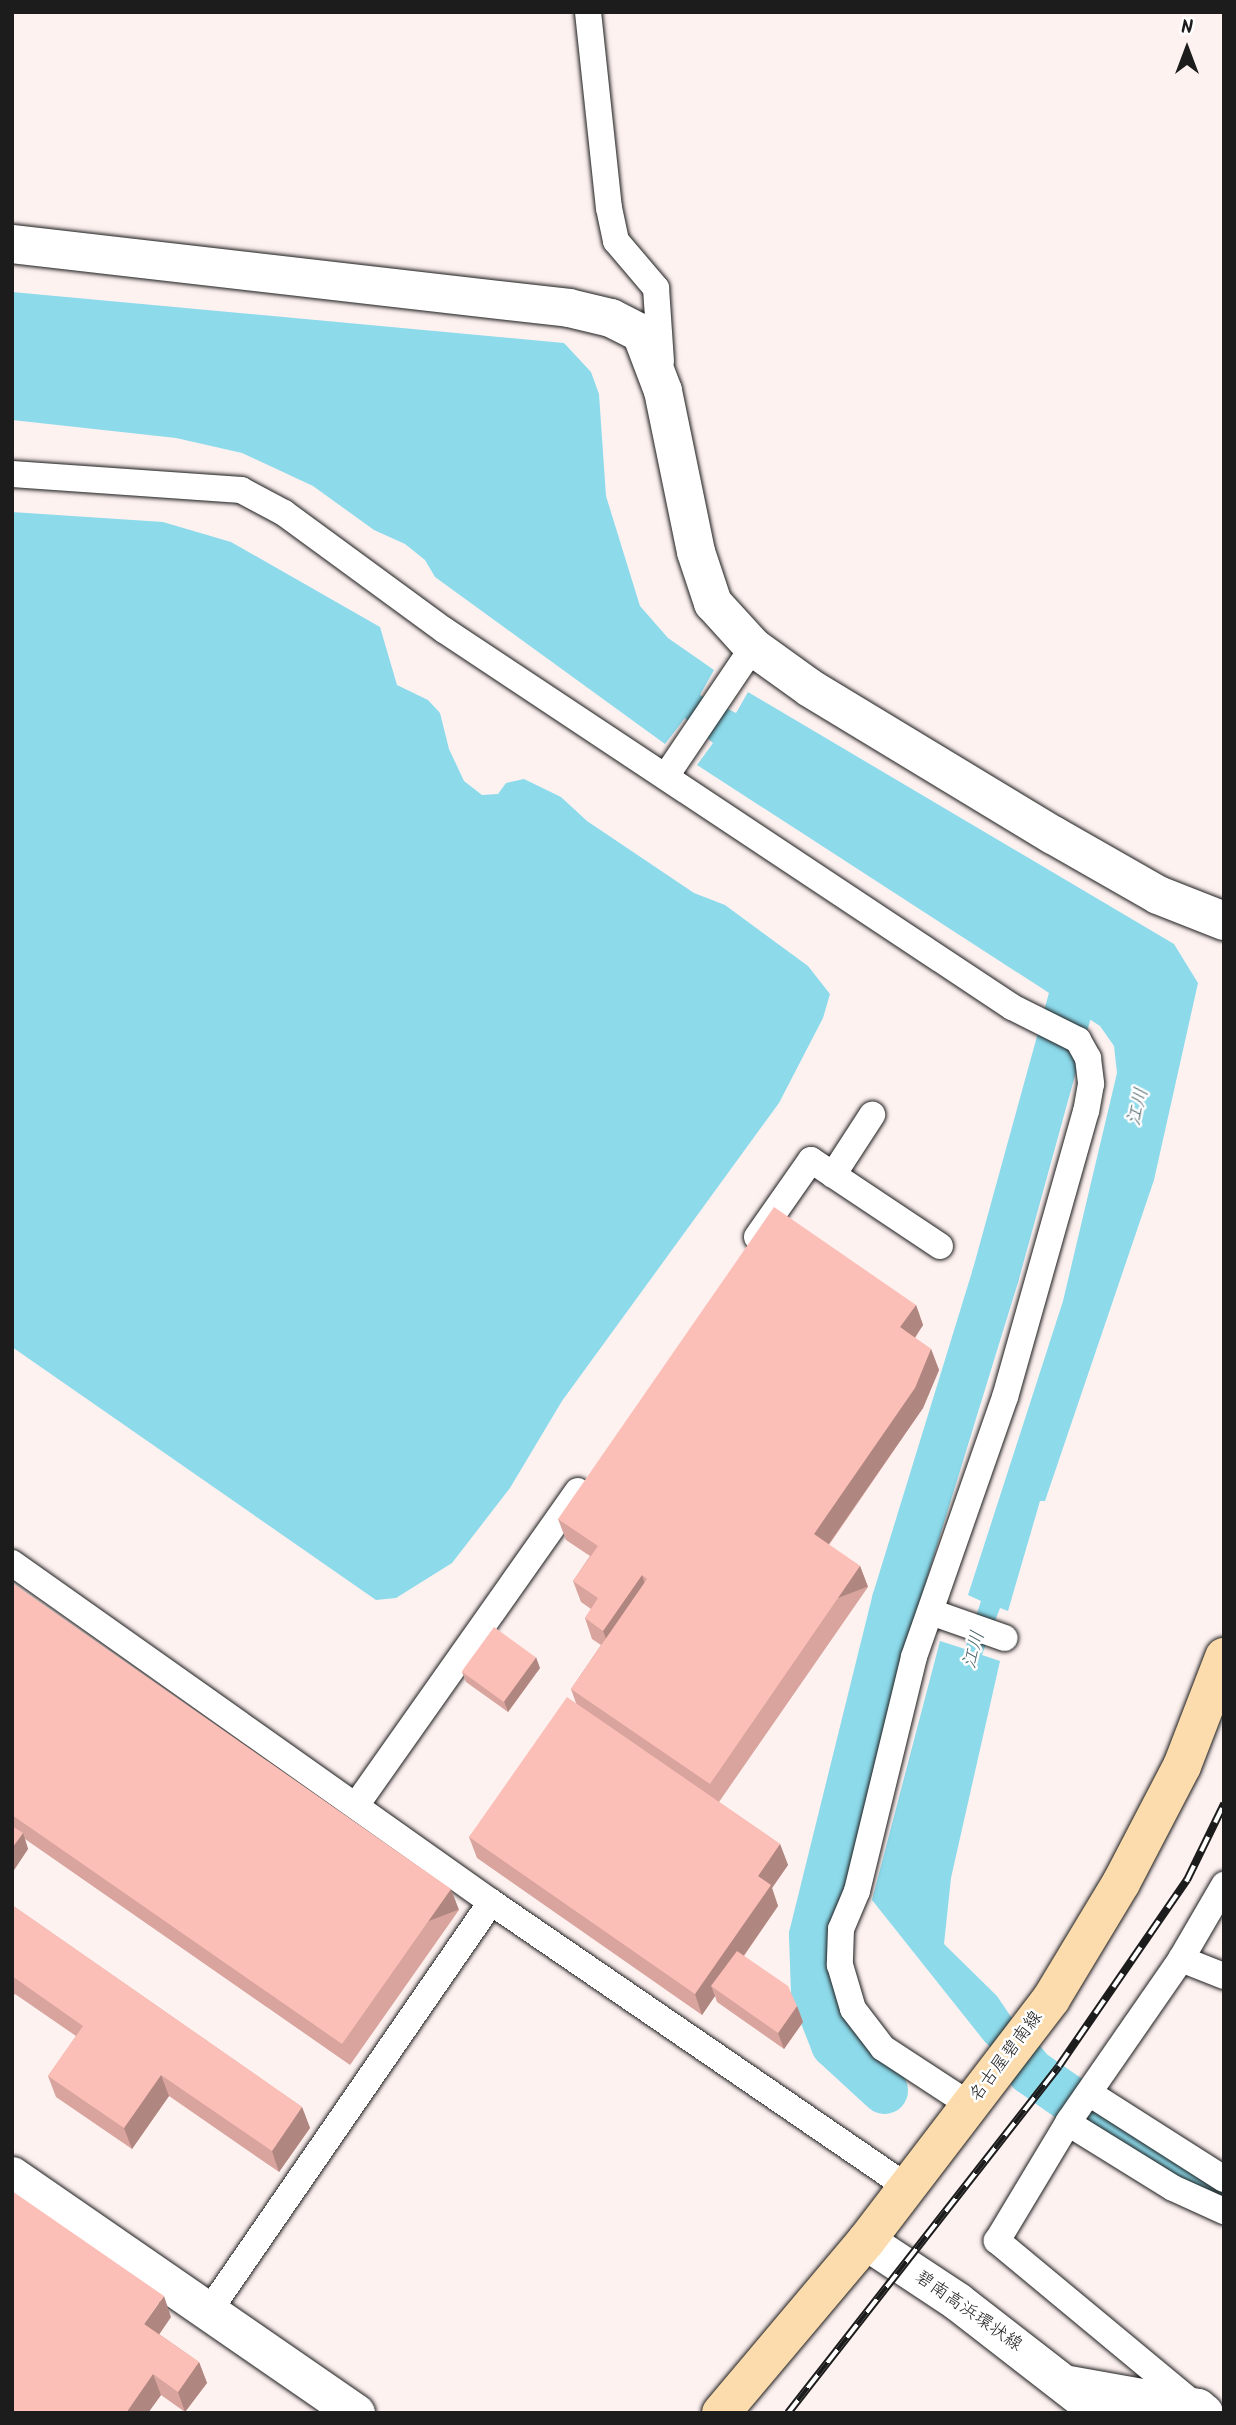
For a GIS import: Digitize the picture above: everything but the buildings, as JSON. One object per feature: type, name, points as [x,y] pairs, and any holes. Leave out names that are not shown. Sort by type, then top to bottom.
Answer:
[{"type":"main road","name":"名古屋碧南線","points":[[721,2413],[866,2241],[1051,1999],[1121,1883],[1182,1766],[1224,1657]]},
{"type":"street","points":[[587,12],[609,208],[616,241],[656,288],[663,391],[696,552],[713,603],[747,659],[810,688],[1053,835],[1158,895],[1224,921]]},
{"type":"street","points":[[12,244],[569,308],[611,318],[641,333],[663,391]]},
{"type":"street","points":[[12,474],[241,490],[284,513],[444,631],[672,768],[1012,1007],[1078,1040],[1088,1058],[1091,1084],[1086,1111],[1005,1397],[933,1613],[914,1657],[857,1891],[841,1930],[840,1965],[853,2009],[883,2048],[971,2104]]},
{"type":"street","points":[[672,768],[747,659]]},
{"type":"street","points":[[833,1175],[872,1115]]},
{"type":"street","points":[[740,1262],[811,1160],[940,1247]]},
{"type":"street","points":[[357,1804],[596,1465]]},
{"type":"street","points":[[12,1563],[357,1804],[491,1902],[907,2187]]},
{"type":"street","points":[[933,1613],[1005,1638]]},
{"type":"street","points":[[1201,2410],[997,2241],[1068,2122],[1181,1959],[1224,1885]]},
{"type":"street","points":[[209,2311],[491,1902]]},
{"type":"street","points":[[1181,1959],[1224,1976]]},
{"type":"street","points":[[1088,2094],[1224,2179]]},
{"type":"street","points":[[1068,2122],[1173,2188],[1224,2211]]},
{"type":"street","points":[[12,2176],[356,2413]]},
{"type":"street","name":"碧南高浜環状線","points":[[866,2241],[958,2302],[1069,2385],[1097,2412]]},
{"type":"street","name":"碧南高浜環状線","points":[[1069,2385],[1201,2410]]},
{"type":"water","points":[[12,292],[564,343],[591,372],[599,394],[606,496],[640,606],[668,638],[714,670],[700,695],[736,713],[748,692],[1174,944],[1198,983],[1154,1180],[1045,1501],[1040,1501],[1008,1611],[1000,1608],[982,1655],[1000,1661],[951,1878],[944,1944],[997,1996],[1038,2057],[1066,2086],[1052,2105],[985,2042],[872,1900],[940,1641],[965,1649],[981,1601],[968,1595],[1063,1301],[1117,1073],[1114,1046],[1100,1026],[697,765],[713,743],[685,718],[665,744],[435,577],[425,560],[405,544],[374,530],[313,486],[242,453],[176,438],[12,420]]},
{"type":"water","points":[[12,512],[163,522],[231,542],[380,627],[397,685],[428,700],[440,713],[449,749],[464,781],[482,795],[498,794],[506,783],[524,779],[561,797],[587,821],[694,893],[725,905],[808,966],[830,994],[823,1018],[779,1103],[562,1401],[510,1488],[452,1563],[396,1598],[376,1600],[12,1347]]},
{"type":"waterway","points":[[884,2090],[834,2044],[814,1993],[812,1935],[895,1600],[995,1275],[1084,952]]},
{"type":"waterway","name":"江川","points":[[1014,2051],[1030,2071],[1096,2117],[1224,2194]]},
{"type":"railway","points":[[788,2413],[1059,2066],[1187,1880],[1224,1804]]}]
